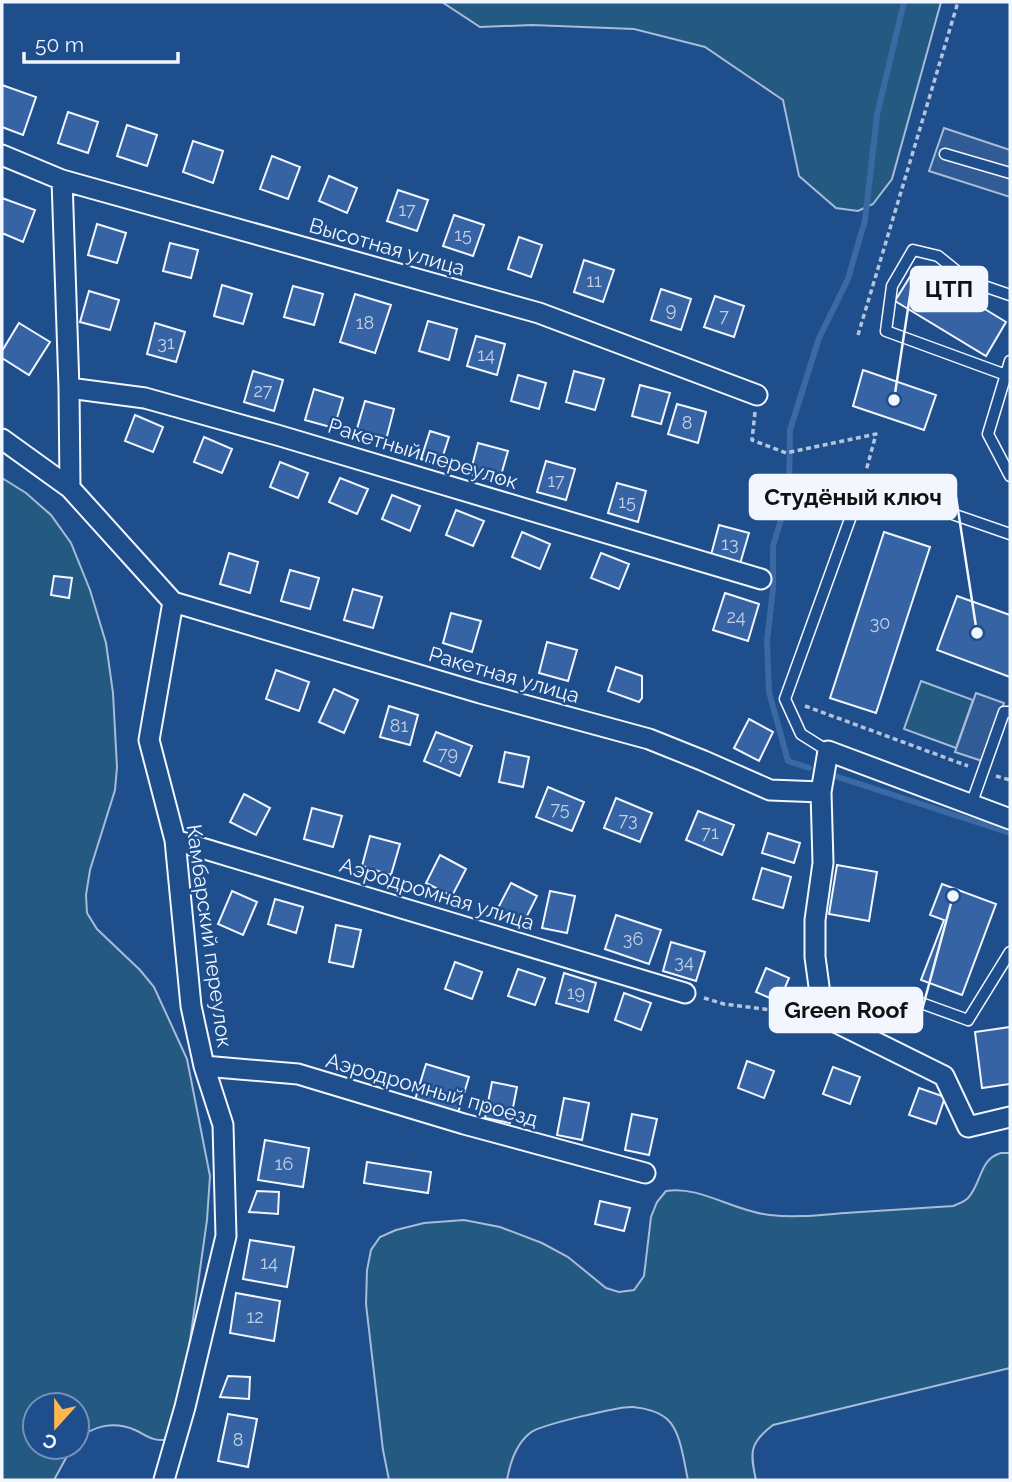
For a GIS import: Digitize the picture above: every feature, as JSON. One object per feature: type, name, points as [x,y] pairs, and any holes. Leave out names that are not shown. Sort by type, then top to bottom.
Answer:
[{"type":"street","name":"Высотная улица","points":[[2,155],[62,180],[539,313],[757,396]]},
{"type":"street","points":[[62,180],[71,488]]},
{"type":"street","name":"Ракетный переулок","points":[[69,388],[145,398],[761,579]]},
{"type":"street","points":[[2,439],[71,488],[173,601]]},
{"type":"street","name":"Ракетная улица","points":[[173,601],[480,693],[649,739],[770,790],[821,792]]},
{"type":"street","name":"Камбарский переулок","points":[[164,1480],[185,1407],[226,1236],[223,1125],[204,1066],[191,1006],[175,839],[149,740],[173,601]]},
{"type":"street","points":[[1010,819],[828,751],[821,792],[823,863],[815,920],[815,957],[823,1016],[944,1076],[968,1127],[1010,1118]]},
{"type":"street","name":"Аэродромная улица","points":[[175,839],[685,993]]},
{"type":"street","name":"Аэродромный проезд","points":[[204,1066],[298,1074],[464,1124],[645,1173]]},
{"type":"lane","points":[[945,154],[1010,173]]},
{"type":"lane","points":[[1006,375],[886,331],[892,286],[913,250],[938,256],[969,281],[1010,295]]},
{"type":"lane","points":[[1010,361],[988,434],[1010,476]]},
{"type":"lane","points":[[828,751],[801,733],[785,698],[863,483],[1010,534]]},
{"type":"lane","points":[[971,806],[1003,712],[1010,712]]},
{"type":"lane","points":[[900,995],[968,1020],[1010,952]]},
{"type":"path","points":[[858,335],[958,2]]},
{"type":"path","points":[[757,396],[752,440],[786,453],[876,434],[863,483]]},
{"type":"path","points":[[785,698],[1010,780]]},
{"type":"path","points":[[724,1004],[823,1016]]},
{"type":"shaded area","points":[[442,2],[941,2],[892,179],[873,204],[858,211],[836,208],[799,176],[783,100],[705,47],[634,29],[532,25],[480,27]]},
{"type":"shaded area","points":[[944,128],[1010,150],[1010,197],[929,171]]},
{"type":"shaded area","points":[[2,478],[26,493],[51,515],[71,543],[90,590],[106,643],[113,693],[117,767],[115,790],[90,870],[86,895],[87,913],[97,929],[154,987],[187,1059],[210,1176],[207,1220],[178,1426],[167,1440],[153,1439],[127,1427],[112,1425],[91,1431],[91,1391],[21,1391],[21,1461],[64,1461],[54,1480],[2,1480]]},
{"type":"shaded area","points":[[921,681],[973,700],[956,748],[904,729]]},
{"type":"shaded area","points":[[976,693],[1004,703],[982,761],[955,752]]},
{"type":"shaded area","points":[[1001,1153],[1010,1153],[1010,1368],[773,1425],[759,1437],[753,1449],[756,1480],[688,1480],[681,1448],[672,1425],[657,1413],[633,1407],[548,1425],[530,1433],[514,1454],[507,1480],[389,1480],[366,1304],[367,1270],[371,1250],[380,1237],[424,1223],[464,1220],[500,1227],[542,1243],[568,1257],[606,1288],[619,1292],[634,1290],[644,1276],[651,1217],[657,1202],[666,1191],[691,1192],[757,1213],[779,1216],[953,1206],[968,1198],[989,1160]]},
{"type":"building","points":[[2,85],[36,97],[23,135],[2,127]]},
{"type":"building","points":[[68,112],[98,122],[88,153],[58,143]]},
{"type":"building","points":[[127,125],[157,135],[147,166],[117,156]]},
{"type":"building","points":[[193,141],[223,151],[213,183],[183,172]]},
{"type":"building","points":[[272,156],[300,167],[288,199],[260,189]]},
{"type":"building","points":[[329,176],[357,188],[347,213],[319,201]]},
{"type":"building","points":[[398,190],[428,200],[417,231],[387,221]]},
{"type":"building","points":[[2,198],[35,210],[23,242],[2,233]]},
{"type":"building","points":[[454,215],[484,225],[473,256],[443,246]]},
{"type":"building","points":[[97,224],[126,233],[117,263],[88,255]]},
{"type":"building","points":[[519,237],[542,245],[531,277],[508,269]]},
{"type":"building","points":[[170,243],[198,250],[191,278],[163,271]]},
{"type":"building","points":[[584,260],[614,270],[603,302],[574,292]]},
{"type":"building","points":[[916,267],[1006,322],[986,356],[895,301]]},
{"type":"building","points":[[222,285],[252,294],[243,324],[214,316]]},
{"type":"building","points":[[293,286],[323,294],[314,325],[284,317]]},
{"type":"building","points":[[661,289],[691,299],[681,330],[651,320]]},
{"type":"building","points":[[89,291],[119,300],[110,330],[80,322]]},
{"type":"building","points":[[355,294],[391,305],[375,353],[340,342]]},
{"type":"building","points":[[715,296],[744,306],[734,337],[704,327]]},
{"type":"building","points":[[428,321],[457,329],[449,360],[419,351]]},
{"type":"building","points":[[19,323],[50,342],[29,375],[2,358],[2,351]]},
{"type":"building","points":[[155,323],[185,332],[176,362],[147,354]]},
{"type":"building","points":[[476,336],[505,344],[497,375],[467,366]]},
{"type":"building","points":[[863,370],[936,395],[924,430],[853,406]]},
{"type":"building","points":[[253,371],[283,380],[274,411],[244,402]]},
{"type":"building","points":[[574,371],[604,379],[595,410],[566,402]]},
{"type":"building","points":[[518,375],[546,383],[539,409],[511,401]]},
{"type":"building","points":[[640,385],[670,393],[661,424],[632,416]]},
{"type":"building","points":[[314,389],[343,398],[334,428],[305,420]]},
{"type":"building","points":[[365,401],[394,409],[386,440],[356,432]]},
{"type":"building","points":[[677,404],[706,412],[698,443],[668,434]]},
{"type":"building","points":[[135,415],[163,427],[153,452],[125,441]]},
{"type":"building","points":[[430,431],[449,437],[440,465],[421,459]]},
{"type":"building","points":[[204,437],[232,449],[222,473],[194,462]]},
{"type":"building","points":[[478,443],[508,451],[499,482],[470,474]]},
{"type":"building","points":[[546,461],[575,469],[566,500],[537,492]]},
{"type":"building","points":[[280,462],[308,473],[298,498],[270,487]]},
{"type":"building","points":[[340,478],[368,489],[357,514],[329,502]]},
{"type":"building","points":[[617,483],[646,491],[638,522],[608,513]]},
{"type":"building","points":[[392,495],[420,506],[410,531],[382,519]]},
{"type":"building","points":[[456,510],[484,521],[473,546],[446,535]]},
{"type":"building","points":[[719,525],[749,533],[740,564],[711,555]]},
{"type":"building","points":[[522,532],[550,544],[540,569],[512,557]]},
{"type":"building","points":[[884,532],[930,547],[876,713],[830,698]]},
{"type":"building","points":[[229,553],[258,562],[250,593],[220,584]]},
{"type":"building","points":[[601,553],[629,564],[619,589],[591,578]]},
{"type":"building","points":[[290,570],[319,578],[310,609],[281,601]]},
{"type":"building","points":[[54,576],[72,578],[69,598],[51,595]]},
{"type":"building","points":[[353,589],[382,597],[373,628],[344,620]]},
{"type":"building","points":[[725,593],[759,604],[748,641],[713,630]]},
{"type":"building","points":[[957,596],[1010,615],[1010,677],[937,650]]},
{"type":"building","points":[[451,613],[481,621],[472,652],[443,643]]},
{"type":"building","points":[[547,642],[577,650],[568,681],[539,673]]},
{"type":"building","points":[[616,667],[642,676],[642,698],[639,702],[608,691]]},
{"type":"building","points":[[276,670],[309,682],[299,711],[266,699]]},
{"type":"building","points":[[334,689],[358,700],[344,733],[319,722]]},
{"type":"building","points":[[389,706],[418,715],[410,745],[380,737]]},
{"type":"building","points":[[749,719],[773,732],[759,761],[734,748]]},
{"type":"building","points":[[436,732],[472,746],[460,776],[424,761]]},
{"type":"building","points":[[505,752],[529,757],[523,787],[499,782]]},
{"type":"building","points":[[548,787],[584,802],[572,831],[536,817]]},
{"type":"building","points":[[244,794],[270,808],[256,835],[230,822]]},
{"type":"building","points":[[616,798],[652,813],[640,842],[604,828]]},
{"type":"building","points":[[312,808],[342,816],[333,847],[304,839]]},
{"type":"building","points":[[698,811],[734,825],[722,855],[686,840]]},
{"type":"building","points":[[768,833],[800,843],[794,863],[762,853]]},
{"type":"building","points":[[370,836],[400,844],[391,875],[362,866]]},
{"type":"building","points":[[440,855],[466,869],[452,896],[426,883]]},
{"type":"building","points":[[837,865],[877,872],[869,921],[829,914]]},
{"type":"building","points":[[762,868],[791,877],[783,908],[753,899]]},
{"type":"building","points":[[511,883],[537,896],[523,924],[497,910]]},
{"type":"building","points":[[942,884],[996,904],[962,995],[921,980],[944,920],[930,915]]},
{"type":"building","points":[[232,891],[257,902],[243,935],[218,924]]},
{"type":"building","points":[[550,891],[575,896],[567,933],[542,928]]},
{"type":"building","points":[[275,899],[303,907],[296,933],[268,924]]},
{"type":"building","points":[[616,915],[661,930],[649,964],[605,949]]},
{"type":"building","points":[[336,925],[361,930],[353,967],[329,962]]},
{"type":"building","points":[[671,942],[705,952],[696,981],[663,971]]},
{"type":"building","points":[[455,962],[482,972],[472,999],[445,989]]},
{"type":"building","points":[[766,968],[789,978],[779,1002],[756,992]]},
{"type":"building","points":[[518,969],[545,978],[535,1005],[508,996]]},
{"type":"building","points":[[564,973],[596,983],[588,1012],[556,1003]]},
{"type":"building","points":[[624,993],[651,1003],[641,1030],[615,1020]]},
{"type":"building","points":[[1010,1027],[1010,1084],[982,1088],[975,1032]]},
{"type":"building","points":[[747,1061],[774,1071],[764,1098],[738,1088]]},
{"type":"building","points":[[426,1064],[469,1077],[457,1116],[414,1103]]},
{"type":"building","points":[[833,1067],[860,1077],[850,1104],[823,1094]]},
{"type":"building","points":[[492,1082],[517,1087],[510,1123],[485,1118]]},
{"type":"building","points":[[919,1088],[945,1097],[936,1124],[909,1115]]},
{"type":"building","points":[[564,1098],[589,1103],[582,1140],[557,1135]]},
{"type":"building","points":[[632,1114],[657,1119],[649,1155],[625,1150]]},
{"type":"building","points":[[265,1140],[309,1148],[303,1187],[258,1180]]},
{"type":"building","points":[[367,1162],[431,1172],[428,1193],[364,1183]]},
{"type":"building","points":[[257,1191],[279,1192],[278,1214],[249,1212]]},
{"type":"building","points":[[600,1201],[630,1208],[624,1231],[595,1224]]},
{"type":"building","points":[[250,1240],[294,1247],[287,1287],[243,1279]]},
{"type":"building","points":[[236,1293],[280,1301],[274,1341],[230,1333]]},
{"type":"building","points":[[228,1376],[250,1377],[249,1399],[220,1397]]},
{"type":"building","points":[[228,1414],[257,1419],[248,1467],[218,1461]]},
{"type":"waterway","points":[[809,768],[788,761],[769,692],[767,641],[773,589],[773,546],[789,493],[790,430],[819,338],[848,279],[865,220],[877,115],[904,2]]},
{"type":"waterway","points":[[835,776],[1010,833]]},
{"type":"place","name":"ЦТП","points":[[894,400]]},
{"type":"place","name":"Студёный ключ","points":[[977,633]]},
{"type":"place","name":"Green Roof","points":[[953,896]]}]
